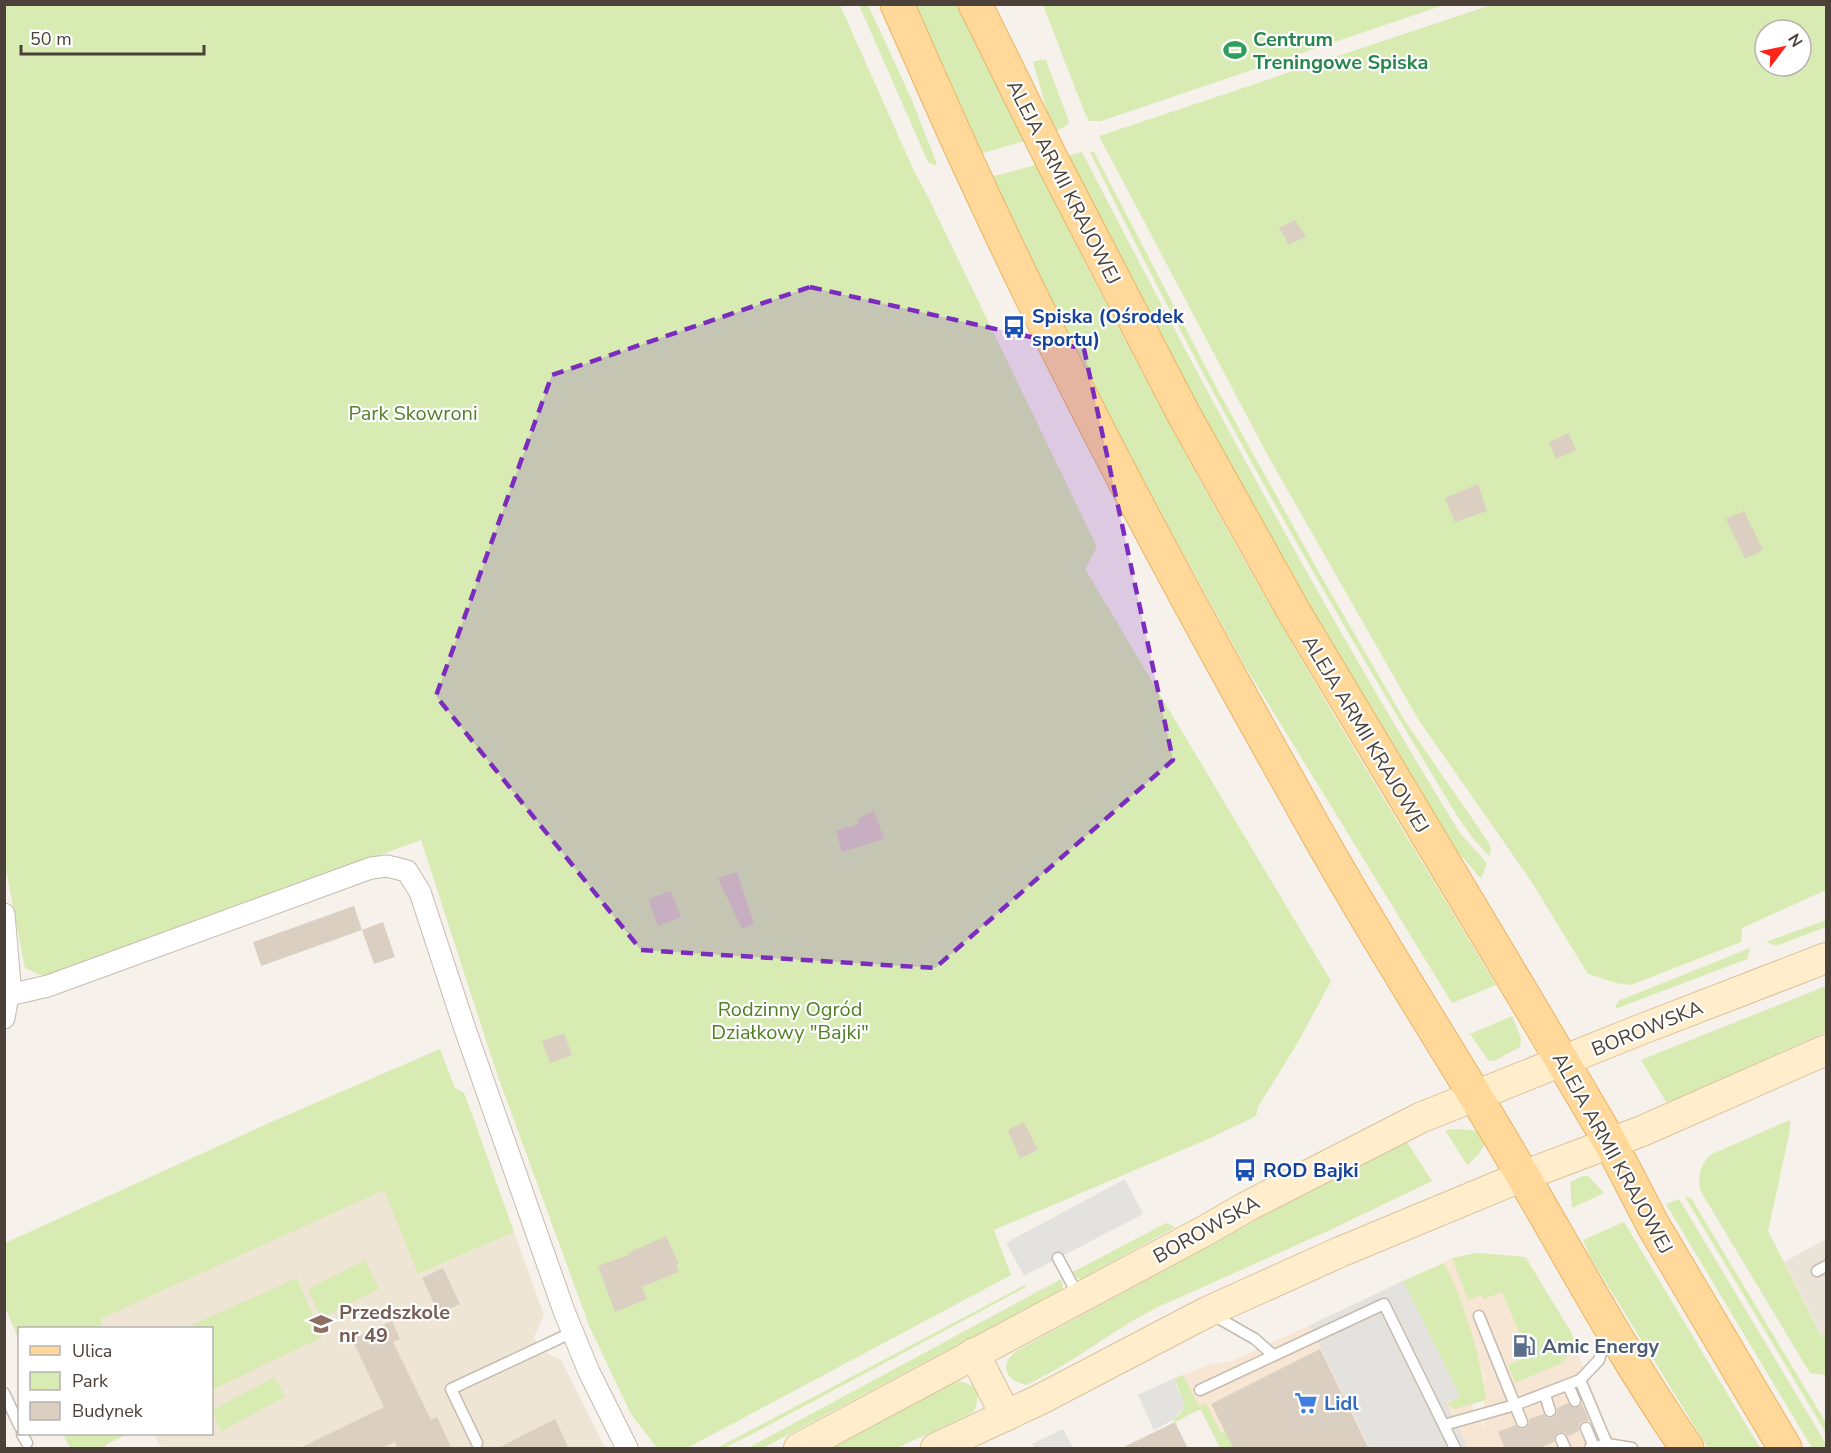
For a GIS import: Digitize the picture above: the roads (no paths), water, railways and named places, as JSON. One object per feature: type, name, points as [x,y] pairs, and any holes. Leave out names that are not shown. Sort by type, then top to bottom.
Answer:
[{"type":"main road","points":[[897,4],[973,175],[1116,464],[1302,807],[1570,1254],[1607,1323],[1687,1449]]},
{"type":"main road","name":"ALEJA ARMII KRAJOWEJ","points":[[975,4],[1052,160],[1201,444],[1294,612],[1611,1144],[1653,1226],[1785,1449]]},
{"type":"street","points":[[9,995],[48,986],[371,868],[387,866],[407,871],[420,892],[465,1029],[573,1332],[606,1409],[627,1449]]},
{"type":"street","points":[[4,914],[10,971],[9,995],[4,1018]]},
{"type":"street","name":"BOROWSKA","points":[[799,1449],[1246,1207],[1398,1128],[1637,1030],[1827,958]]},
{"type":"street","points":[[936,1449],[1006,1416],[1207,1312],[1340,1252],[1523,1176],[1611,1144],[1827,1050]]},
{"type":"street","points":[[974,1353],[1006,1416]]},
{"type":"lane","points":[[1058,1258],[1079,1298]]},
{"type":"lane","points":[[1200,1390],[1384,1304],[1455,1449]]},
{"type":"lane","points":[[1207,1312],[1255,1339],[1273,1355]]},
{"type":"lane","points":[[1479,1316],[1522,1422]]},
{"type":"lane","points":[[1444,1425],[1515,1405],[1580,1380],[1599,1360],[1607,1323]]},
{"type":"lane","points":[[477,1443],[451,1389],[573,1332]]},
{"type":"lane","points":[[1580,1380],[1607,1444]]},
{"type":"lane","points":[[1568,1385],[1575,1401]]},
{"type":"lane","points":[[4,1393],[18,1423]]},
{"type":"lane","points":[[1545,1395],[1550,1411]]},
{"type":"lane","points":[[1586,1428],[1592,1448],[1607,1444],[1632,1449]]},
{"type":"place","name":"Centrum Treningowe Spiska","points":[[1235,50]]},
{"type":"place","name":"Spiska (Ośrodek sportu)","points":[[1014,327]]},
{"type":"place","name":"ROD Bajki","points":[[1245,1170]]},
{"type":"place","name":"Przedszkole nr 49","points":[[321,1324]]},
{"type":"place","name":"Amic Energy","points":[[1524,1346]]},
{"type":"place","name":"Lidl","points":[[1306,1403]]},
{"type":"park label","name":"Park Skowroni","points":[[413,413]]},
{"type":"park label","name":"Rodzinny Ogród Działkowy \"Bajki\"","points":[[790,1020]]}]
